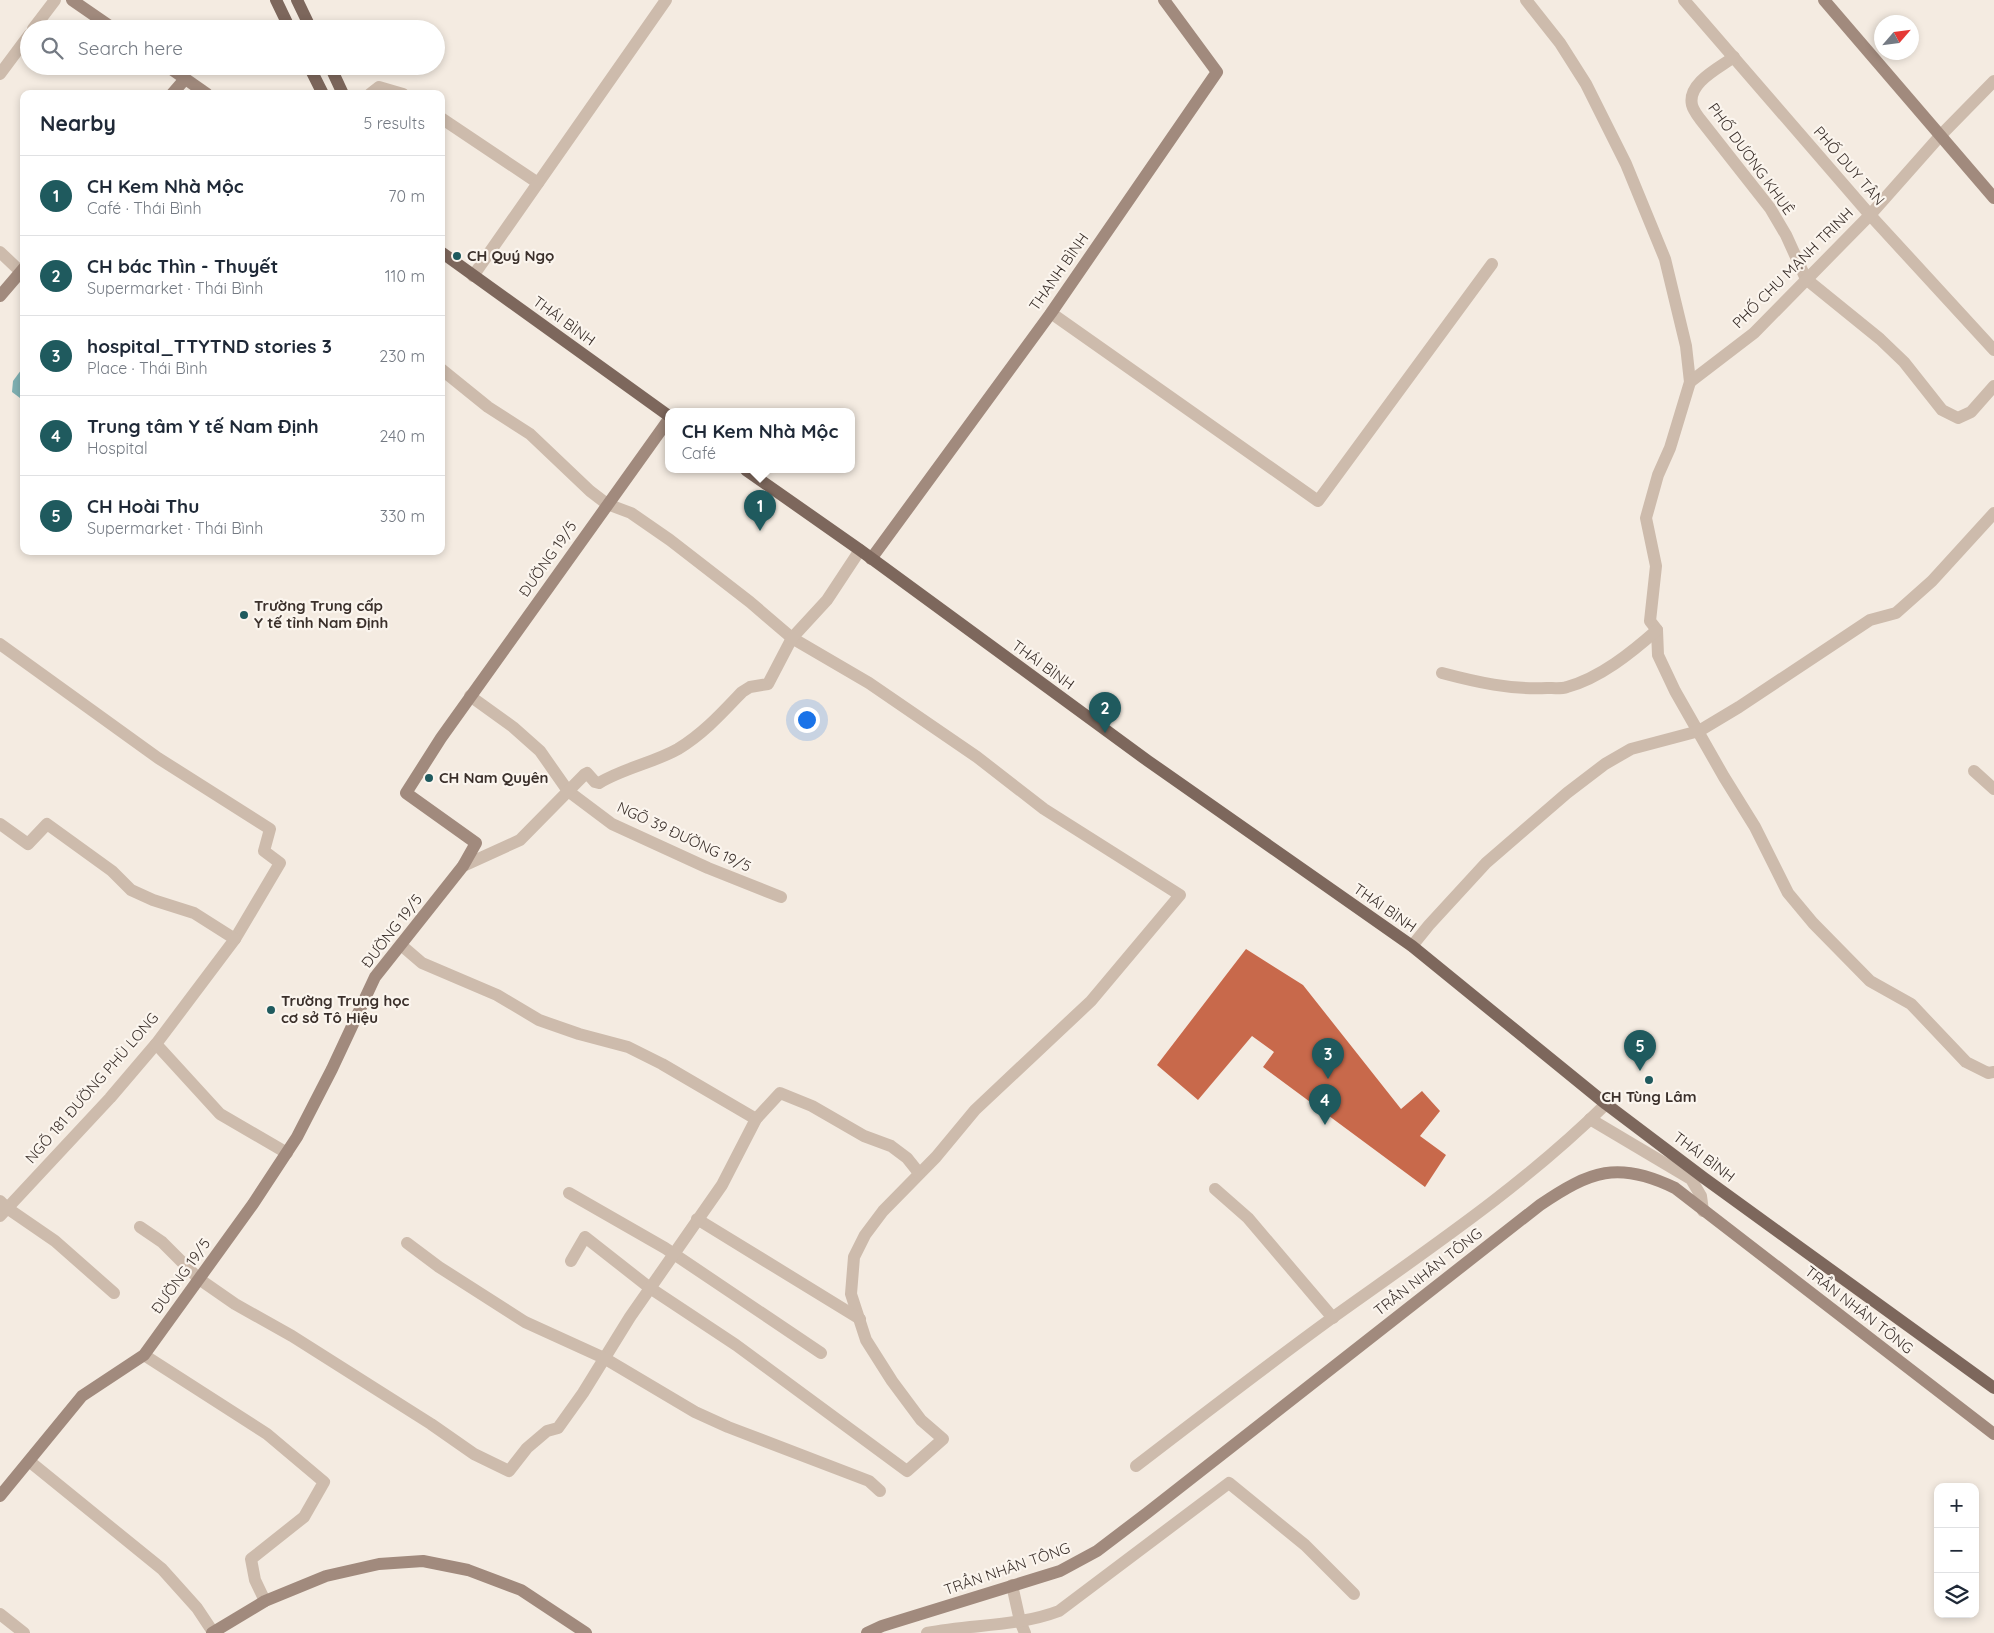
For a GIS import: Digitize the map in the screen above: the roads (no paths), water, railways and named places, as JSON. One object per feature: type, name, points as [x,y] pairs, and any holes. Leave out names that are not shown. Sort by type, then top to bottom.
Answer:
[{"type":"main road","points":[[276,0],[286,20]]},
{"type":"main road","points":[[297,0],[307,20]]},
{"type":"main road","points":[[314,75],[321,90]]},
{"type":"main road","points":[[334,75],[341,90]]},
{"type":"main road","name":"THÁI BÌNH","points":[[445,255],[665,414]]},
{"type":"main road","name":"THÁI BÌNH","points":[[750,473],[860,550],[1148,761],[1412,946],[1606,1104],[1704,1178],[1994,1388]]},
{"type":"street","points":[[41,20],[55,0]]},
{"type":"street","points":[[72,0],[101,20]]},
{"type":"street","points":[[473,276],[666,0]]},
{"type":"street","name":"THANH BÌNH","points":[[871,559],[1051,313],[1217,72],[1164,0]]},
{"type":"street","points":[[1526,0],[1560,43],[1586,84],[1626,164],[1665,259],[1686,346],[1690,382],[1670,448],[1658,475],[1646,518],[1656,566],[1650,621],[1657,630],[1658,654],[1675,690],[1724,777],[1755,827],[1788,893],[1813,923],[1870,981],[1911,1004],[1966,1062],[1988,1073],[1994,1072]]},
{"type":"street","name":"PHỐ DUY TÂN","points":[[1684,0],[1870,215],[1994,350]]},
{"type":"street","points":[[1824,0],[1994,198]]},
{"type":"street","points":[[0,74],[20,47]]},
{"type":"street","name":"PHỐ DƯƠNG KHUÊ","points":[[1734,57],[1700,81],[1694,91],[1692,105],[1700,119],[1770,208],[1786,235],[1806,279],[1904,362],[1942,410],[1958,418],[1971,412],[1994,386]]},
{"type":"street","points":[[180,75],[201,90]]},
{"type":"street","points":[[175,90],[185,78]]},
{"type":"street","name":"PHỐ CHU MẠNH TRINH","points":[[1690,382],[1754,333],[1870,215],[1940,136],[1994,80]]},
{"type":"street","points":[[375,90],[379,87],[389,90]]},
{"type":"street","points":[[445,121],[538,183]]},
{"type":"street","points":[[0,252],[20,268]]},
{"type":"street","points":[[1051,313],[1318,501],[1492,264]]},
{"type":"street","points":[[0,296],[20,272]]},
{"type":"street","points":[[445,372],[488,407],[530,434],[590,491],[607,504],[631,513],[670,540],[750,602],[792,638],[869,683],[977,757],[1044,809],[1180,895],[1090,1000],[975,1110],[936,1157],[883,1210],[865,1235],[854,1257],[852,1294],[866,1340],[892,1381],[921,1420],[943,1439],[907,1471],[736,1345],[650,1288],[585,1237],[571,1261]]},
{"type":"street","name":"ĐƯỜNG 19/5","points":[[0,1496],[82,1396],[144,1355],[297,1137],[332,1069],[375,977],[463,866],[476,843],[406,793],[470,696],[665,423]]},
{"type":"street","points":[[1412,946],[1486,863],[1567,793],[1605,764],[1631,749],[1699,731],[1724,717],[1870,620],[1896,613],[1932,582],[1994,513]]},
{"type":"street","points":[[463,866],[520,840],[586,773],[595,782],[599,783],[677,749],[700,735],[742,692],[750,687],[768,684],[792,638],[827,600],[860,550]]},
{"type":"street","points":[[1442,673],[1483,684],[1534,689],[1566,687],[1595,674],[1632,652],[1657,630]]},
{"type":"street","name":"NGÕ 181 ĐƯỜNG PHÙ LONG","points":[[0,644],[158,758],[270,829],[264,851],[280,863],[235,939],[156,1044],[110,1098],[2,1208]]},
{"type":"street","name":"NGÕ 39 ĐƯỜNG 19/5","points":[[470,696],[514,727],[540,752],[568,791],[612,824],[708,868],[781,898]]},
{"type":"street","points":[[1974,770],[1994,789]]},
{"type":"street","points":[[0,824],[28,844],[46,824],[112,871],[131,890],[153,900],[194,914],[235,939]]},
{"type":"street","points":[[401,944],[422,963],[497,995],[539,1020],[579,1034],[628,1047],[756,1119]]},
{"type":"street","points":[[156,1044],[220,1114],[287,1153]]},
{"type":"street","points":[[140,1227],[162,1242],[199,1279],[235,1304],[292,1336],[431,1424],[474,1454],[509,1471],[527,1448],[547,1432],[558,1428],[650,1288],[722,1185],[756,1119],[780,1093],[812,1106],[864,1136],[890,1146],[907,1158],[919,1173]]},
{"type":"street","points":[[1136,1466],[1333,1318],[1447,1238],[1535,1169],[1606,1104]]},
{"type":"street","points":[[1590,1119],[1691,1179],[1701,1196],[1703,1211]]},
{"type":"street","name":"TRẦN NHÂN TÔNG","points":[[867,1633],[882,1626],[1060,1571],[1097,1551],[1540,1205],[1582,1179],[1610,1172],[1633,1172],[1652,1177],[1675,1188],[1994,1434]]},
{"type":"street","points":[[1215,1189],[1248,1218],[1333,1318]]},
{"type":"street","points":[[569,1193],[673,1254],[821,1353]]},
{"type":"street","points":[[2,1208],[54,1241],[114,1293]]},
{"type":"street","points":[[697,1219],[860,1319]]},
{"type":"street","points":[[407,1243],[439,1267],[525,1322],[604,1358],[694,1412],[869,1481],[880,1491]]},
{"type":"street","points":[[144,1355],[267,1434],[324,1482],[304,1517],[251,1559],[255,1580],[265,1601]]},
{"type":"street","points":[[29,1461],[162,1569],[197,1608],[212,1633],[265,1601],[326,1576],[379,1564],[423,1561],[468,1570],[521,1590],[586,1633]]},
{"type":"street","points":[[928,1633],[1022,1627],[1071,1604],[1229,1483],[1305,1545],[1354,1594]]},
{"type":"street","points":[[1012,1585],[1022,1627]]},
{"type":"street","points":[[0,1614],[24,1633]]},
{"type":"water","points":[[20,371],[20,398],[12,392],[13,381]]},
{"type":"place","name":"CH Quý Ngọ","points":[[457,256]]},
{"type":"place","name":"CH Kem Nhà Mộc","points":[[760,531]]},
{"type":"place","name":"Trường Trung cấp Y tế tỉnh Nam Định","points":[[244,615]]},
{"type":"place","name":"CH bác Thìn - Thuyết","points":[[1105,733]]},
{"type":"place","name":"CH Nam Quyên","points":[[429,778]]},
{"type":"place","name":"Trường Trung học cơ sở Tô Hiệu","points":[[271,1010]]},
{"type":"place","name":"CH Hoài Thu","points":[[1640,1071]]},
{"type":"place","name":"hospital_TTYTND stories 3","points":[[1328,1079]]},
{"type":"place","name":"CH Tùng Lâm","points":[[1649,1080]]},
{"type":"place","name":"Trung tâm Y tế Nam Định","points":[[1325,1125]]}]
